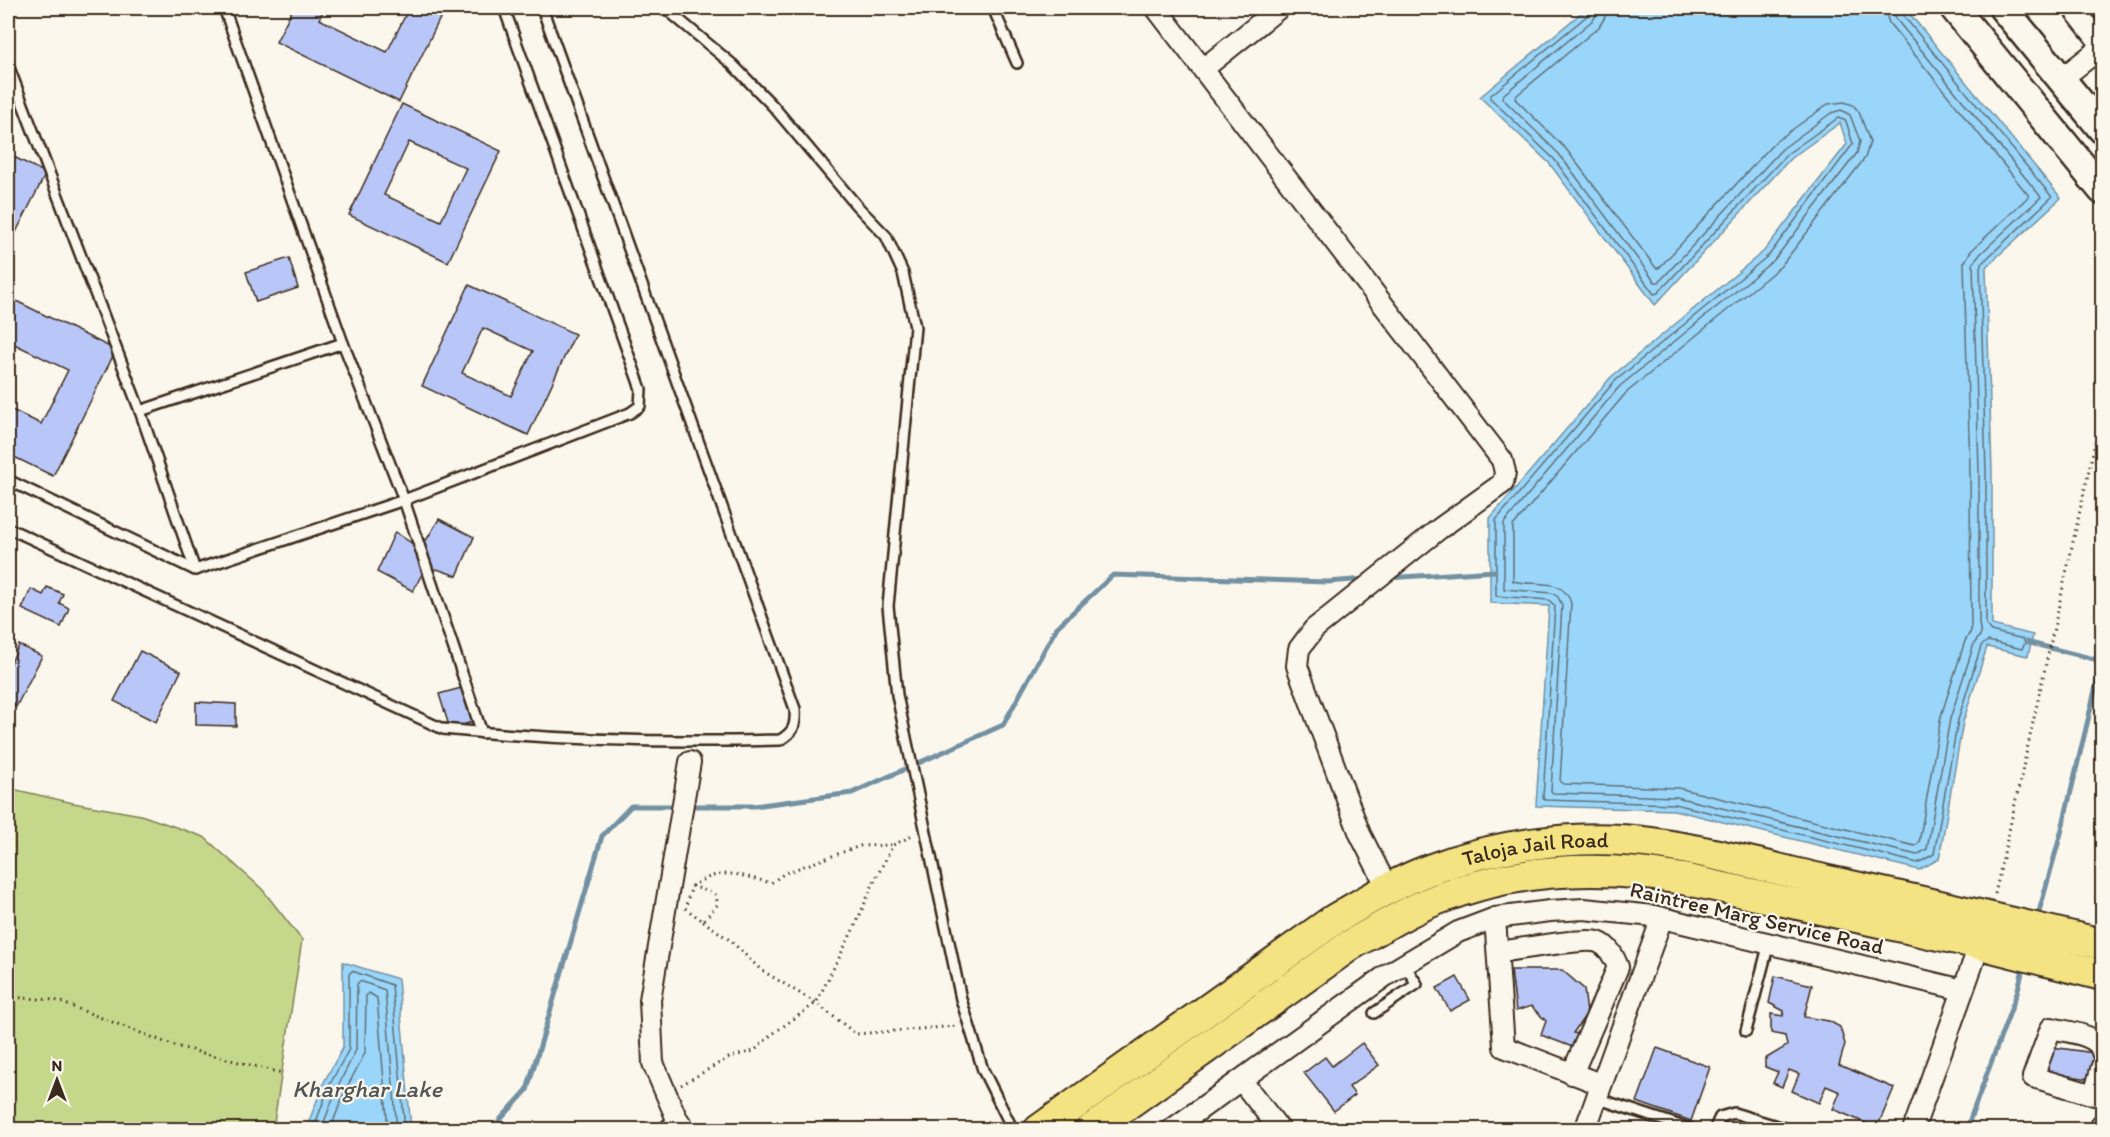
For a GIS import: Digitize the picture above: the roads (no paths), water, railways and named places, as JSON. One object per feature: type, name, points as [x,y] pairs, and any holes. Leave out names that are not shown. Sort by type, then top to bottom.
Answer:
[{"type":"main road","name":"Taloja Jail Road","points":[[1039,1130],[1332,921],[1388,889],[1429,870],[1497,851],[1545,843],[1614,840],[1649,843],[1724,856],[2103,944]]},
{"type":"main road","name":"Taloja Jail Road","points":[[1091,1130],[1331,958],[1389,922],[1440,898],[1524,876],[1575,871],[1646,873],[1717,885],[2103,975]]},
{"type":"street","points":[[1156,8],[1502,460],[1505,472],[1503,483],[1439,529],[1314,629],[1299,649],[1297,666],[1360,834],[1388,889]]},
{"type":"street","points":[[1203,69],[1279,8]]},
{"type":"street","points":[[1954,8],[2103,190]]},
{"type":"street","points":[[2003,8],[2103,129]]},
{"type":"street","points":[[2061,79],[2103,46],[2073,8]]},
{"type":"street","points":[[681,1123],[653,1064],[650,1000],[690,762]]},
{"type":"street","name":"Raintree Marg Service Road","points":[[1171,1130],[1404,964],[1458,932],[1494,918],[1584,909],[1621,911],[1662,918],[1963,990]]},
{"type":"street","points":[[1913,1130],[1990,917]]},
{"type":"street","points":[[1494,918],[1504,1047],[1572,1074],[1598,1091]]},
{"type":"street","points":[[1585,1130],[1662,918]]},
{"type":"street","points":[[1498,952],[1583,941],[1598,942],[1612,952],[1618,967],[1572,1074]]},
{"type":"street","points":[[2103,1052],[2094,1039],[2050,1028],[2033,1077],[2094,1095],[2099,1088],[2103,1066]]},
{"type":"street","points":[[1241,1080],[1280,1130]]},
{"type":"street","points":[[2101,1130],[2103,1124]]},
{"type":"lane","points":[[224,8],[343,342],[404,500],[483,733]]},
{"type":"lane","points":[[8,480],[195,570],[404,500],[630,413],[640,406],[642,396],[504,8]]},
{"type":"lane","points":[[8,528],[443,729],[483,733],[693,742],[780,740],[790,734],[796,723],[795,709],[542,8]]},
{"type":"lane","points":[[665,8],[732,64],[773,106],[857,206],[886,236],[903,273],[915,327],[888,606],[897,695],[962,999],[983,1070],[1013,1130]]},
{"type":"lane","points":[[993,8],[1017,63]]},
{"type":"lane","points":[[8,64],[140,411],[195,570]]},
{"type":"lane","points":[[140,411],[343,342]]},
{"type":"lane","points":[[690,762],[693,742]]},
{"type":"lane","points":[[1746,1031],[1769,943]]},
{"type":"lane","points":[[1374,1013],[1417,984],[1404,964]]},
{"type":"lane","points":[[1598,1091],[1693,1130]]},
{"type":"lane","points":[[1714,1130],[1720,1118],[1734,1113],[1790,1130]]},
{"type":"lane","points":[[661,1130],[681,1123]]},
{"type":"water","points":[[1587,8],[1905,8],[2061,198],[1986,267],[1992,472],[1992,625],[2033,635],[2028,656],[1987,647],[1963,722],[1939,859],[1919,870],[1674,810],[1536,806],[1549,606],[1490,603],[1490,518],[1611,377],[1764,251],[1847,144],[1840,123],[1791,158],[1655,305],[1549,163],[1480,97]]},
{"type":"water","name":"Kharghar Lake","points":[[343,962],[398,979],[411,1129],[306,1129],[324,1082],[343,1047]]},
{"type":"waterway","points":[[1387,578],[1495,571]]},
{"type":"waterway","points":[[491,1130],[527,1090],[602,836],[631,806],[754,806],[852,793],[1003,725],[1057,627],[1113,575],[1328,582],[1366,579]]},
{"type":"waterway","points":[[2026,642],[2102,661]]},
{"type":"waterway","points":[[2039,912],[2061,833],[2102,661]]},
{"type":"waterway","points":[[1966,1130],[2017,993],[2023,969]]}]
